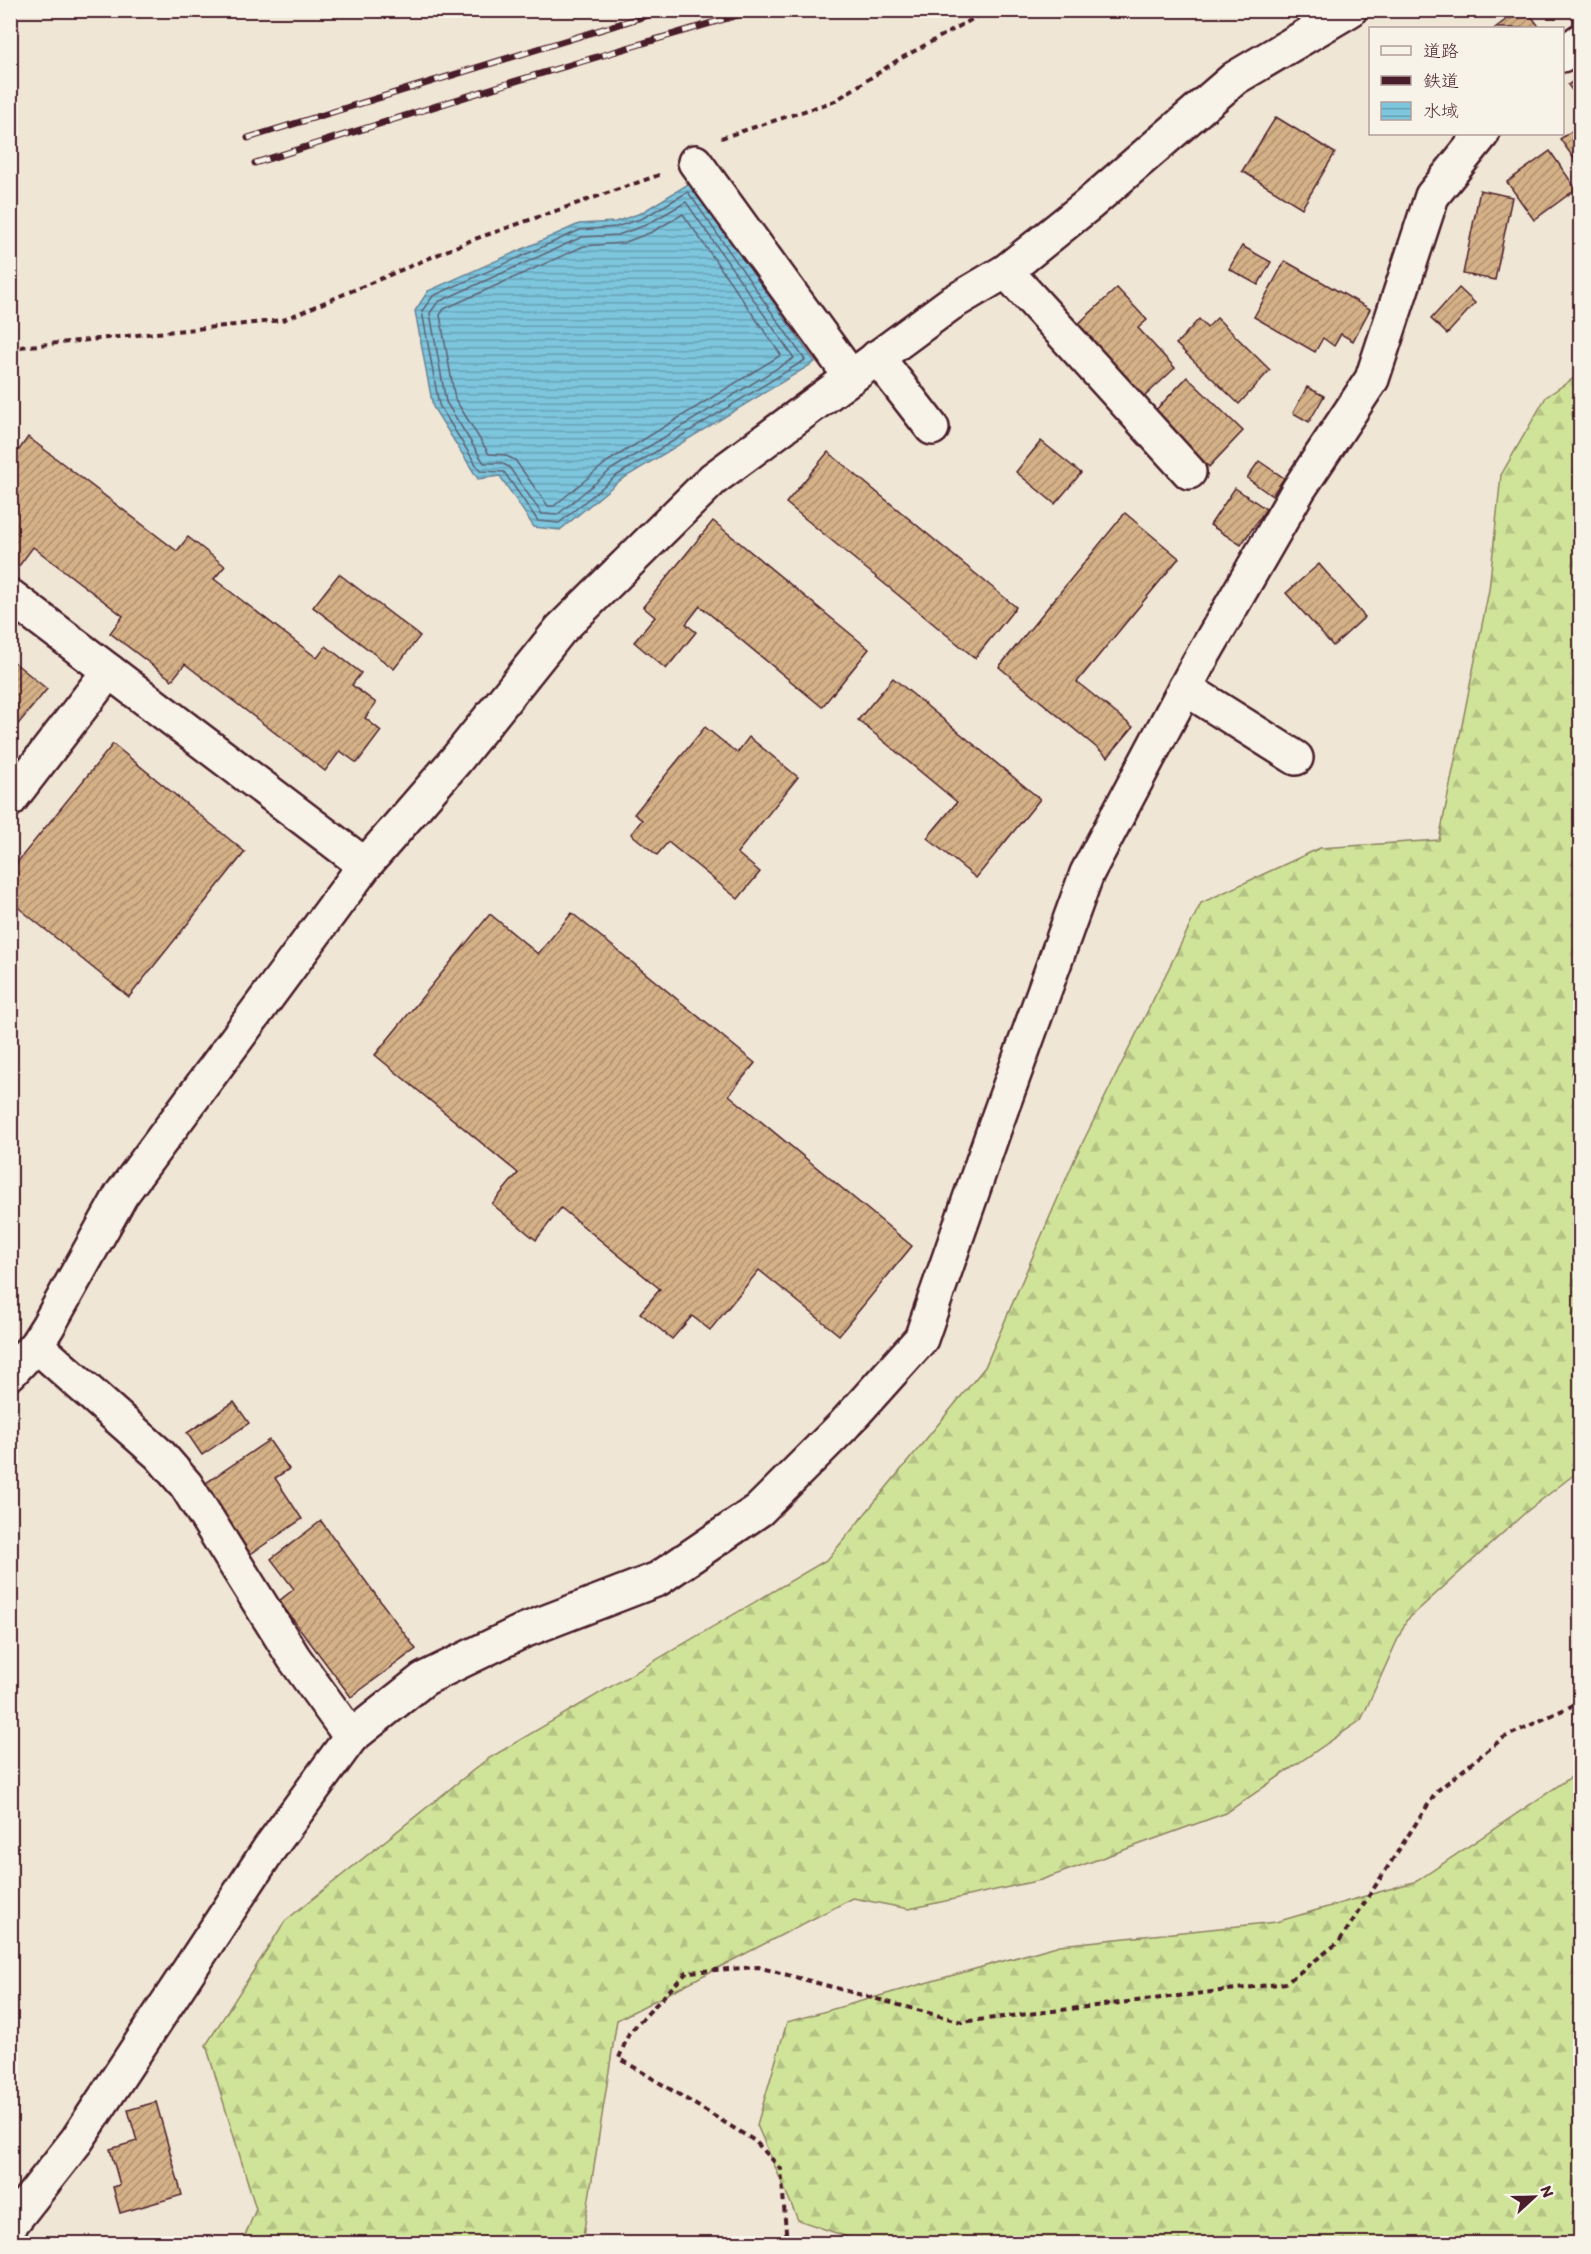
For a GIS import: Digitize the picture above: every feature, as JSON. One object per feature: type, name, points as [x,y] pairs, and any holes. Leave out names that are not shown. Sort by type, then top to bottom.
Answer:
[{"type":"street","points":[[10,1373],[36,1345],[121,1195],[365,865],[456,760],[560,630],[712,479],[950,304],[1006,271],[1088,205],[1235,78],[1350,10]]},
{"type":"street","points":[[1564,54],[1581,41]]},
{"type":"street","points":[[12,2222],[76,2140],[269,1849],[351,1737],[424,1679],[523,1631],[658,1579],[759,1510],[843,1426],[921,1339],[1087,873],[1185,688],[1299,489],[1372,379],[1432,196],[1481,135]]},
{"type":"street","points":[[695,162],[851,377]]},
{"type":"street","points":[[1006,271],[1189,472]]},
{"type":"street","points":[[877,357],[932,428]]},
{"type":"street","points":[[10,596],[365,865]]},
{"type":"street","points":[[10,800],[109,671]]},
{"type":"street","points":[[1185,688],[1296,758]]},
{"type":"street","points":[[36,1345],[160,1455],[186,1485],[294,1658],[351,1737]]},
{"type":"path","points":[[10,16],[20,10]]},
{"type":"path","points":[[10,348],[283,320],[472,240],[695,162],[724,135],[835,101],[898,60],[989,10]]},
{"type":"path","points":[[787,2244],[781,2169],[755,2141],[619,2058],[629,2033],[687,1972],[758,1967],[962,2022],[1286,1983],[1339,1942],[1437,1791],[1503,1738],[1581,1702]]},
{"type":"green space","points":[[1580,374],[1580,1470],[1526,1512],[1406,1621],[1361,1720],[1226,1813],[1041,1880],[909,1909],[853,1898],[617,2020],[582,2243],[242,2243],[256,2209],[206,2045],[285,1921],[486,1760],[828,1559],[985,1367],[1076,1156],[1201,903],[1320,848],[1439,840],[1489,590],[1501,475],[1546,397]]},
{"type":"green space","points":[[1580,1771],[1580,2243],[868,2244],[798,2220],[757,2125],[787,2022],[1060,1945],[1276,1922],[1417,1881]]},
{"type":"water","points":[[690,183],[815,362],[619,481],[560,530],[534,527],[500,476],[478,479],[433,407],[415,311],[428,291],[579,224],[615,222],[641,213]]},
{"type":"building","points":[[1519,10],[1527,10],[1539,27],[1496,27]]},
{"type":"building","points":[[1580,76],[1580,101],[1568,85]]},
{"type":"building","points":[[1276,117],[1335,153],[1302,208],[1242,171]]},
{"type":"building","points":[[1576,128],[1580,135],[1580,167],[1560,139]]},
{"type":"building","points":[[1550,151],[1576,189],[1534,220],[1507,182]]},
{"type":"building","points":[[1480,190],[1512,197],[1495,280],[1463,274]]},
{"type":"building","points":[[1242,246],[1271,262],[1258,285],[1229,269]]},
{"type":"building","points":[[1285,261],[1370,309],[1353,341],[1341,334],[1334,346],[1323,338],[1315,352],[1254,317]]},
{"type":"building","points":[[1117,288],[1147,320],[1138,328],[1175,368],[1143,398],[1077,325]]},
{"type":"building","points":[[1459,288],[1475,303],[1447,334],[1431,319]]},
{"type":"building","points":[[1217,318],[1270,370],[1239,404],[1176,344],[1199,319],[1207,328]]},
{"type":"building","points":[[1187,377],[1243,431],[1209,467],[1153,413]]},
{"type":"building","points":[[1307,387],[1324,396],[1309,422],[1293,413]]},
{"type":"building","points":[[28,437],[177,551],[188,537],[225,566],[214,579],[317,658],[326,646],[361,673],[352,685],[376,703],[365,718],[381,731],[357,763],[340,751],[325,771],[185,664],[172,680],[110,633],[123,616],[33,547],[19,566],[10,559],[10,443],[19,450]]},
{"type":"building","points":[[1041,441],[1081,473],[1055,504],[1016,472]]},
{"type":"building","points":[[828,452],[1016,607],[975,658],[786,503]]},
{"type":"building","points":[[1259,461],[1284,478],[1272,496],[1247,478]]},
{"type":"building","points":[[1235,488],[1266,509],[1241,545],[1210,525]]},
{"type":"building","points":[[1125,513],[1179,558],[1077,682],[1133,727],[1108,757],[999,667]]},
{"type":"building","points":[[713,521],[869,649],[822,707],[700,606],[686,624],[696,632],[666,669],[634,642],[655,617],[643,607]]},
{"type":"building","points":[[1319,564],[1365,617],[1333,646],[1286,593]]},
{"type":"building","points":[[339,574],[420,636],[394,669],[313,607]]},
{"type":"building","points":[[10,659],[47,689],[10,734]]},
{"type":"building","points":[[893,678],[1040,799],[976,878],[927,838],[957,802],[858,720]]},
{"type":"building","points":[[705,727],[737,753],[749,737],[798,777],[737,853],[760,872],[738,899],[668,842],[657,855],[631,834],[642,820],[634,814]]},
{"type":"building","points":[[113,744],[245,852],[129,997],[10,901],[10,871]]},
{"type":"building","points":[[572,913],[755,1063],[729,1095],[912,1246],[839,1335],[759,1270],[710,1330],[692,1316],[672,1339],[640,1313],[660,1289],[561,1208],[536,1240],[492,1204],[518,1173],[375,1055],[490,914],[538,954]]},
{"type":"building","points":[[234,1402],[249,1423],[202,1455],[187,1433]]},
{"type":"building","points":[[269,1440],[289,1469],[275,1478],[302,1519],[249,1555],[203,1485]]},
{"type":"building","points":[[321,1521],[416,1649],[351,1697],[279,1601],[294,1589],[271,1559]]},
{"type":"building","points":[[156,2102],[182,2195],[120,2213],[113,2187],[120,2185],[110,2149],[137,2141],[128,2110]]},
{"type":"railway","points":[[248,138],[665,10]]},
{"type":"railway","points":[[255,163],[516,81],[755,10]]}]
